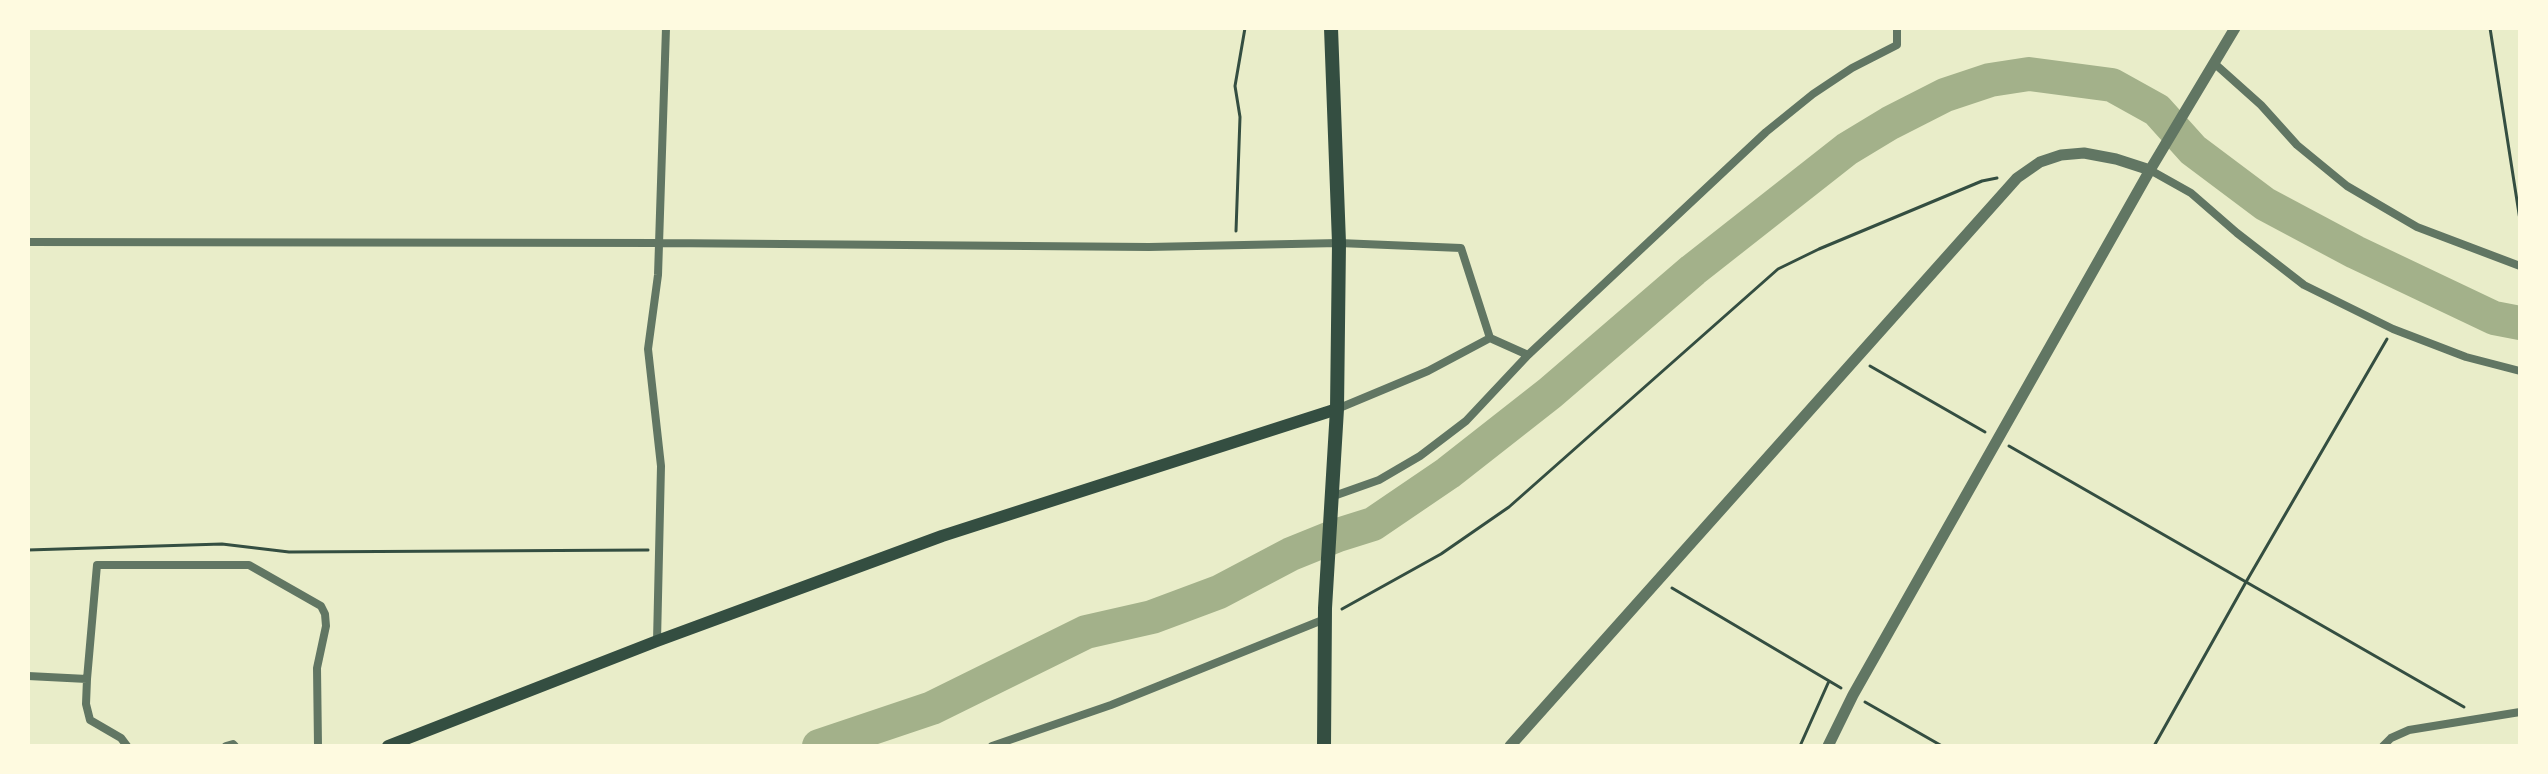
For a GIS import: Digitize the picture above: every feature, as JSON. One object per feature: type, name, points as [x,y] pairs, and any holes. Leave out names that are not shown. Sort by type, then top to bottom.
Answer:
[{"type":"main road","points":[[1324,746],[1325,613],[1337,409],[1339,243],[1331,28]]},
{"type":"main road","points":[[388,746],[657,641],[942,536],[1337,409]]},
{"type":"street","points":[[657,641],[661,466],[648,349],[660,243],[666,28]]},
{"type":"street","points":[[1331,502],[1379,480],[1420,456],[1466,421],[1528,355],[1766,132],[1813,94],[1852,68],[1897,45],[1897,28]]},
{"type":"street","points":[[1828,746],[1853,695],[2150,170],[2235,28]]},
{"type":"street","points":[[2211,68],[2261,105],[2297,145],[2347,186],[2417,227],[2520,266]]},
{"type":"street","points":[[1510,746],[2017,178],[2040,162],[2061,155],[2084,153],[2150,170],[2191,193],[2304,285],[2393,329],[2466,357],[2520,371]]},
{"type":"street","points":[[28,242],[1149,247],[1339,243],[1461,248],[1490,338],[1528,355]]},
{"type":"street","points":[[1337,409],[1428,371],[1490,338]]},
{"type":"street","points":[[127,746],[121,738],[90,720],[86,704],[97,565],[249,565],[321,606],[326,626],[317,668],[318,746]]},
{"type":"street","points":[[992,746],[1111,705],[1325,613]]},
{"type":"street","points":[[28,676],[87,679]]},
{"type":"street","points":[[2383,746],[2391,738],[2409,730],[2520,712]]},
{"type":"street","points":[[226,746],[235,746]]},
{"type":"path","points":[[1236,245],[1240,117],[1235,86],[1245,28]]},
{"type":"path","points":[[2490,28],[2520,220]]},
{"type":"path","points":[[1325,613],[1441,554],[1509,507],[1778,269],[1982,181],[1997,178]]},
{"type":"path","points":[[2154,746],[2393,329]]},
{"type":"path","points":[[1855,357],[2484,719]]},
{"type":"path","points":[[28,550],[222,544],[289,552],[659,550]]},
{"type":"path","points":[[1658,580],[1942,746]]},
{"type":"path","points":[[1800,746],[1829,681]]},
{"type":"waterway","points":[[819,746],[932,708],[1086,632],[1152,617],[1219,592],[1291,554],[1373,524],[1448,473],[1550,393],[1693,270],[1847,149],[1945,95],[1990,80],[2029,74],[2112,85],[2157,110],[2193,150],[2265,204],[2355,252],[2494,318],[2520,323]]}]
